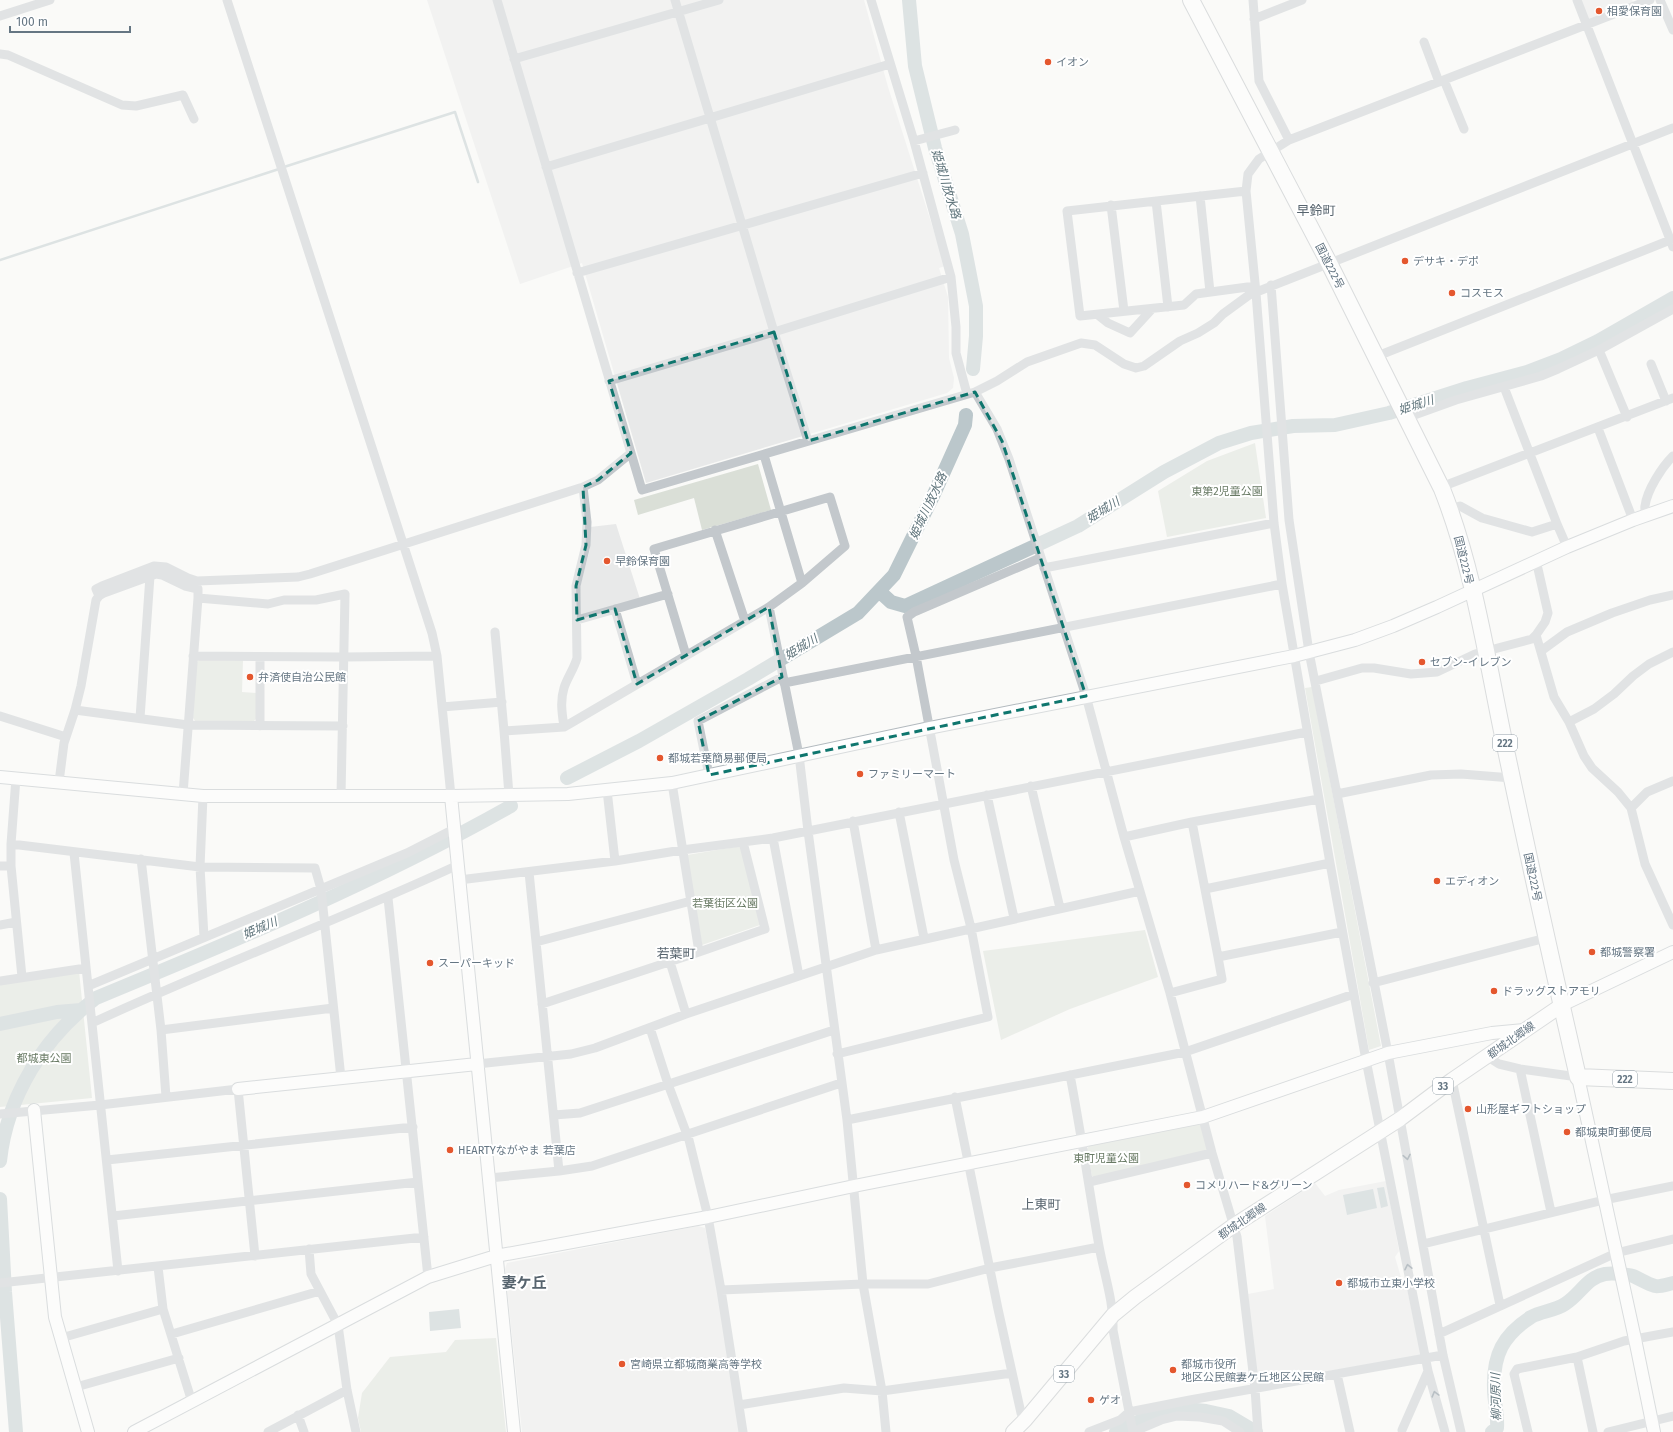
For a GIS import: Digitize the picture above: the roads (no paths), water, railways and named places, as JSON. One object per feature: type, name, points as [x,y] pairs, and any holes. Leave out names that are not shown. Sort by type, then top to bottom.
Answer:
[{"type":"highway","name":"国道222号","points":[[1191,0],[1329,263],[1442,489],[1450,508],[1472,590],[1546,938],[1578,1077]]},
{"type":"highway","name":"222","points":[[1578,1077],[1673,1081]]},
{"type":"main road","name":"都城北郷線","points":[[1013,1432],[1025,1420],[1113,1315],[1174,1267],[1233,1226],[1400,1119],[1452,1080],[1488,1057],[1524,1030],[1562,1005]]},
{"type":"street","points":[[0,16],[50,0]]},
{"type":"street","points":[[226,0],[404,545],[432,633],[437,656],[514,1432]]},
{"type":"street","points":[[496,0],[642,490],[971,393],[997,381],[1027,362],[1081,343],[1095,345],[1124,364],[1136,368],[1144,366],[1180,341],[1198,333],[1214,323],[1233,306],[1256,289]]},
{"type":"street","points":[[676,0],[774,332],[808,441]]},
{"type":"street","points":[[514,59],[719,0]]},
{"type":"street","points":[[871,0],[890,64],[919,140],[923,173],[951,277],[956,326],[956,353],[971,393],[997,429],[1002,441],[1086,696],[1124,837],[1170,993],[1212,1153],[1237,1237],[1255,1389],[1258,1430]]},
{"type":"street","points":[[1253,0],[1259,81],[1289,140]]},
{"type":"street","points":[[1254,19],[1302,0]]},
{"type":"street","points":[[1375,356],[1672,242],[1577,0]]},
{"type":"street","points":[[1445,1432],[1428,1370],[1427,1358],[1366,1060],[1342,932],[1282,584],[1274,523],[1256,289],[1246,191],[1248,174],[1259,158],[1289,140],[1650,0]]},
{"type":"street","points":[[1660,0],[1673,30]]},
{"type":"street","points":[[1424,42],[1464,129]]},
{"type":"street","points":[[0,54],[8,55],[122,105],[136,106],[184,95],[194,119]]},
{"type":"street","points":[[546,166],[890,64]]},
{"type":"street","points":[[1246,191],[1067,211],[1080,316],[1184,305],[1196,294],[1256,289],[1271,285],[1673,128]]},
{"type":"street","points":[[919,140],[955,130]]},
{"type":"street","points":[[578,273],[923,173]]},
{"type":"street","points":[[1200,196],[1210,292]]},
{"type":"street","points":[[1156,201],[1168,307]]},
{"type":"street","points":[[1111,206],[1124,311]]},
{"type":"street","points":[[609,381],[951,277]]},
{"type":"street","points":[[1271,285],[1289,520],[1309,652],[1316,681],[1373,983],[1388,1053],[1442,1355],[1461,1432]]},
{"type":"street","points":[[1098,315],[1108,323],[1130,333],[1152,308]]},
{"type":"street","points":[[1406,418],[1456,400],[1541,376],[1599,350],[1673,309]]},
{"type":"street","points":[[1599,350],[1627,417]]},
{"type":"street","points":[[1442,489],[1450,484],[1669,400],[1651,364]]},
{"type":"street","points":[[1504,387],[1567,546]]},
{"type":"street","points":[[1598,428],[1633,520]]},
{"type":"street","points":[[99,596],[96,590],[102,586],[154,566],[166,567],[197,581],[298,577],[404,545],[583,486],[598,480],[631,453]]},
{"type":"street","points":[[764,454],[802,583]]},
{"type":"street","points":[[1646,515],[1644,506],[1655,479],[1673,456]]},
{"type":"street","points":[[564,727],[561,698],[577,658],[576,586],[586,545],[587,522],[583,486]]},
{"type":"street","points":[[504,731],[564,727],[769,607],[802,583],[844,546],[830,497],[654,549],[686,655]]},
{"type":"street","points":[[1450,508],[1460,506],[1482,518],[1532,532],[1557,524]]},
{"type":"street","points":[[0,777],[203,796],[451,796],[568,794],[672,783],[799,754],[1294,656],[1355,640],[1394,626],[1567,546],[1673,506]]},
{"type":"street","points":[[1044,568],[1274,523]]},
{"type":"street","points":[[715,530],[745,620]]},
{"type":"street","points":[[837,1054],[988,1017],[971,928],[954,860],[916,656],[907,617],[1039,554]]},
{"type":"street","points":[[1316,681],[1362,668],[1374,668],[1411,674],[1437,672],[1475,654],[1532,639],[1545,622],[1548,613],[1536,560]]},
{"type":"street","points":[[59,782],[66,737],[81,686],[96,600],[99,596],[150,576],[162,575],[185,586],[198,589],[183,794]]},
{"type":"street","points":[[140,718],[150,576]]},
{"type":"street","points":[[709,775],[698,721],[783,680],[916,656],[1282,584]]},
{"type":"street","points":[[198,598],[268,604],[284,600],[316,600],[345,594],[341,796]]},
{"type":"street","points":[[577,620],[668,594]]},
{"type":"street","points":[[1541,651],[1567,632],[1612,613],[1650,600],[1673,595]]},
{"type":"street","points":[[769,607],[799,754],[854,1186],[863,1284],[882,1391],[886,1432]]},
{"type":"street","points":[[615,609],[637,684]]},
{"type":"street","points":[[495,632],[509,795]]},
{"type":"street","points":[[1536,635],[1554,697],[1569,722],[1584,756],[1592,768],[1618,792],[1631,808],[1645,864],[1673,925]]},
{"type":"street","points":[[1569,722],[1594,709],[1649,664],[1673,652]]},
{"type":"street","points":[[193,656],[437,656]]},
{"type":"street","points":[[260,657],[260,726]]},
{"type":"street","points":[[442,707],[502,702]]},
{"type":"street","points":[[74,710],[188,725],[342,726]]},
{"type":"street","points":[[0,716],[66,737]]},
{"type":"street","points":[[459,880],[615,861],[772,838],[1307,732]]},
{"type":"street","points":[[1337,794],[1431,775],[1461,774],[1512,778]]},
{"type":"street","points":[[16,778],[11,844],[11,866],[22,978]]},
{"type":"street","points":[[1631,808],[1647,792],[1673,781]]},
{"type":"street","points":[[672,783],[699,952]]},
{"type":"street","points":[[1031,786],[1060,908]]},
{"type":"street","points":[[607,790],[615,861]]},
{"type":"street","points":[[987,795],[1014,918]]},
{"type":"street","points":[[203,796],[200,867],[204,937]]},
{"type":"street","points":[[1124,837],[1192,822],[1319,799]]},
{"type":"street","points":[[900,812],[924,938]]},
{"type":"street","points":[[853,821],[876,950]]},
{"type":"street","points":[[1170,993],[1222,979],[1192,822]]},
{"type":"street","points":[[88,988],[153,958],[407,853],[454,832]]},
{"type":"street","points":[[772,838],[799,976]]},
{"type":"street","points":[[542,1004],[764,929],[743,842]]},
{"type":"street","points":[[11,844],[74,853],[141,859],[200,867],[315,868],[321,889],[340,1078]]},
{"type":"street","points":[[74,853],[100,1105],[114,1216],[118,1271]]},
{"type":"street","points":[[141,859],[161,1030],[166,1097]]},
{"type":"street","points":[[1205,889],[1330,863]]},
{"type":"street","points":[[92,1019],[388,898],[458,864]]},
{"type":"street","points":[[0,866],[11,866]]},
{"type":"street","points":[[529,872],[559,1171]]},
{"type":"street","points":[[0,1114],[100,1105],[571,1054],[595,1048],[686,1014],[876,950],[924,938],[1140,891]]},
{"type":"street","points":[[388,898],[428,1277]]},
{"type":"street","points":[[536,942],[691,901]]},
{"type":"street","points":[[0,925],[16,922]]},
{"type":"street","points":[[1218,958],[1342,932]]},
{"type":"street","points":[[1373,983],[1546,938]]},
{"type":"street","points":[[1562,1005],[1673,952]]},
{"type":"street","points":[[670,962],[686,1014]]},
{"type":"street","points":[[0,981],[86,968]]},
{"type":"street","points":[[846,1120],[1185,1052],[1354,994]]},
{"type":"street","points":[[161,1030],[333,1008]]},
{"type":"street","points":[[650,1028],[668,1084],[687,1135],[708,1218],[721,1290],[743,1432]]},
{"type":"street","points":[[554,1116],[580,1113],[834,1030]]},
{"type":"street","points":[[134,1432],[428,1277],[496,1256],[708,1218],[854,1186],[1203,1117],[1388,1053],[1492,1033],[1524,1030]]},
{"type":"street","points":[[1488,1057],[1499,1064],[1520,1069],[1578,1077],[1635,1339],[1652,1427]]},
{"type":"street","points":[[1520,1069],[1551,1212]]},
{"type":"street","points":[[1070,1075],[1090,1182],[1099,1247],[1113,1315],[1113,1330],[1133,1432],[1161,1420],[1177,1416],[1200,1417],[1222,1421],[1240,1432]]},
{"type":"street","points":[[1452,1080],[1500,1305]]},
{"type":"street","points":[[489,1178],[592,1166],[841,1083]]},
{"type":"street","points":[[238,1089],[255,1256]]},
{"type":"street","points":[[955,1097],[1012,1373],[1021,1413],[1025,1420]]},
{"type":"street","points":[[34,1110],[55,1317],[88,1432]]},
{"type":"street","points":[[107,1160],[412,1127]]},
{"type":"street","points":[[1090,1182],[1212,1153]]},
{"type":"street","points":[[114,1216],[418,1182]]},
{"type":"street","points":[[1423,1244],[1484,1230],[1551,1212],[1673,1186]]},
{"type":"street","points":[[4,1283],[424,1237]]},
{"type":"street","points":[[1439,1334],[1500,1305],[1673,1239]]},
{"type":"street","points":[[721,1290],[863,1284],[928,1284],[990,1268],[1099,1247]]},
{"type":"street","points":[[309,1249],[311,1274],[338,1324],[356,1432]]},
{"type":"street","points":[[158,1266],[164,1309],[192,1402]]},
{"type":"street","points":[[172,1334],[320,1291]]},
{"type":"street","points":[[61,1338],[164,1309]]},
{"type":"street","points":[[1528,1432],[1514,1374],[1517,1369],[1577,1357],[1624,1341],[1673,1332]]},
{"type":"street","points":[[1089,1432],[1130,1416],[1190,1400],[1442,1355]]},
{"type":"street","points":[[1577,1357],[1593,1432]]},
{"type":"street","points":[[76,1387],[179,1358]]},
{"type":"street","points":[[1402,1430],[1428,1370]]},
{"type":"street","points":[[739,1405],[844,1388],[882,1391],[1012,1373]]},
{"type":"street","points":[[1337,1374],[1350,1432]]},
{"type":"street","points":[[268,1432],[348,1390]]},
{"type":"street","points":[[298,1415],[304,1432]]},
{"type":"street","points":[[1608,1432],[1652,1427],[1673,1416]]},
{"type":"waterway","name":"姫城川放水路","points":[[909,0],[915,66],[935,148],[962,234],[976,306],[976,336],[973,369]]},
{"type":"waterway","points":[[284,167],[455,112],[478,182]]},
{"type":"waterway","points":[[0,260],[279,169]]},
{"type":"waterway","name":"姫城川","points":[[879,591],[891,602],[905,606],[1078,526],[1164,472],[1219,443],[1251,433],[1293,426],[1335,425],[1389,413],[1467,388],[1527,372],[1561,359],[1598,341],[1673,298]]},
{"type":"waterway","name":"姫城川","points":[[567,778],[639,741],[748,679],[858,613],[894,575],[934,494],[965,425],[966,415]]},
{"type":"waterway","name":"姫城川","points":[[0,1161],[4,1137],[11,1114],[20,1091],[31,1070],[60,1031],[96,998],[254,932],[358,884],[410,859],[511,806]]},
{"type":"waterway","name":"姫城川","points":[[0,1024],[57,1012],[81,1010]]},
{"type":"waterway","points":[[0,1199],[5,1292],[16,1432]]},
{"type":"waterway","name":"柳河原川","points":[[1492,1432],[1497,1428],[1494,1388],[1495,1366],[1502,1347],[1513,1331],[1521,1324],[1535,1315],[1565,1304],[1588,1282],[1605,1274],[1633,1276],[1655,1286],[1673,1283]]},
{"type":"waterway","name":"柳河原川","points":[[1116,1432],[1158,1413],[1186,1409],[1206,1411],[1229,1416],[1256,1432]]},
{"type":"place","name":"相愛保育園","points":[[1599,11]]},
{"type":"place","name":"イオン","points":[[1048,62]]},
{"type":"place","name":"デサキ・デポ","points":[[1405,261]]},
{"type":"place","name":"コスモス","points":[[1452,293]]},
{"type":"place","name":"早鈴保育園","points":[[607,561]]},
{"type":"place","name":"セブン-イレブン","points":[[1422,662]]},
{"type":"place","name":"弁済使自治公民館","points":[[250,677]]},
{"type":"place","name":"都城若葉簡易郵便局","points":[[660,758]]},
{"type":"place","name":"ファミリーマート","points":[[860,774]]},
{"type":"place","name":"エディオン","points":[[1437,881]]},
{"type":"place","name":"都城警察署","points":[[1592,952]]},
{"type":"place","name":"スーパーキッド","points":[[430,963]]},
{"type":"place","name":"ドラッグストアモリ","points":[[1494,991]]},
{"type":"place","name":"山形屋ギフトショップ","points":[[1468,1109]]},
{"type":"place","name":"都城東町郵便局","points":[[1567,1132]]},
{"type":"place","name":"HEARTYながやま 若葉店","points":[[450,1150]]},
{"type":"place","name":"コメリハード&グリーン","points":[[1187,1185]]},
{"type":"place","name":"都城市立東小学校","points":[[1339,1283]]},
{"type":"place","name":"宮崎県立都城商業高等学校","points":[[622,1364]]},
{"type":"place","name":"都城市役所 地区公民館妻ケ丘地区公民館","points":[[1173,1370]]},
{"type":"place","name":"ゲオ","points":[[1091,1400]]},
{"type":"district","name":"早鈴町","points":[[1316,210]]},
{"type":"district","name":"若葉町","points":[[676,953]]},
{"type":"district","name":"上東町","points":[[1041,1204]]},
{"type":"district","name":"妻ケ丘","points":[[524,1283]]},
{"type":"park label","name":"東第2児童公園","points":[[1227,491]]},
{"type":"park label","name":"若葉街区公園","points":[[725,903]]},
{"type":"park label","name":"都城東公園","points":[[44,1058]]},
{"type":"park label","name":"東町児童公園","points":[[1106,1158]]}]
